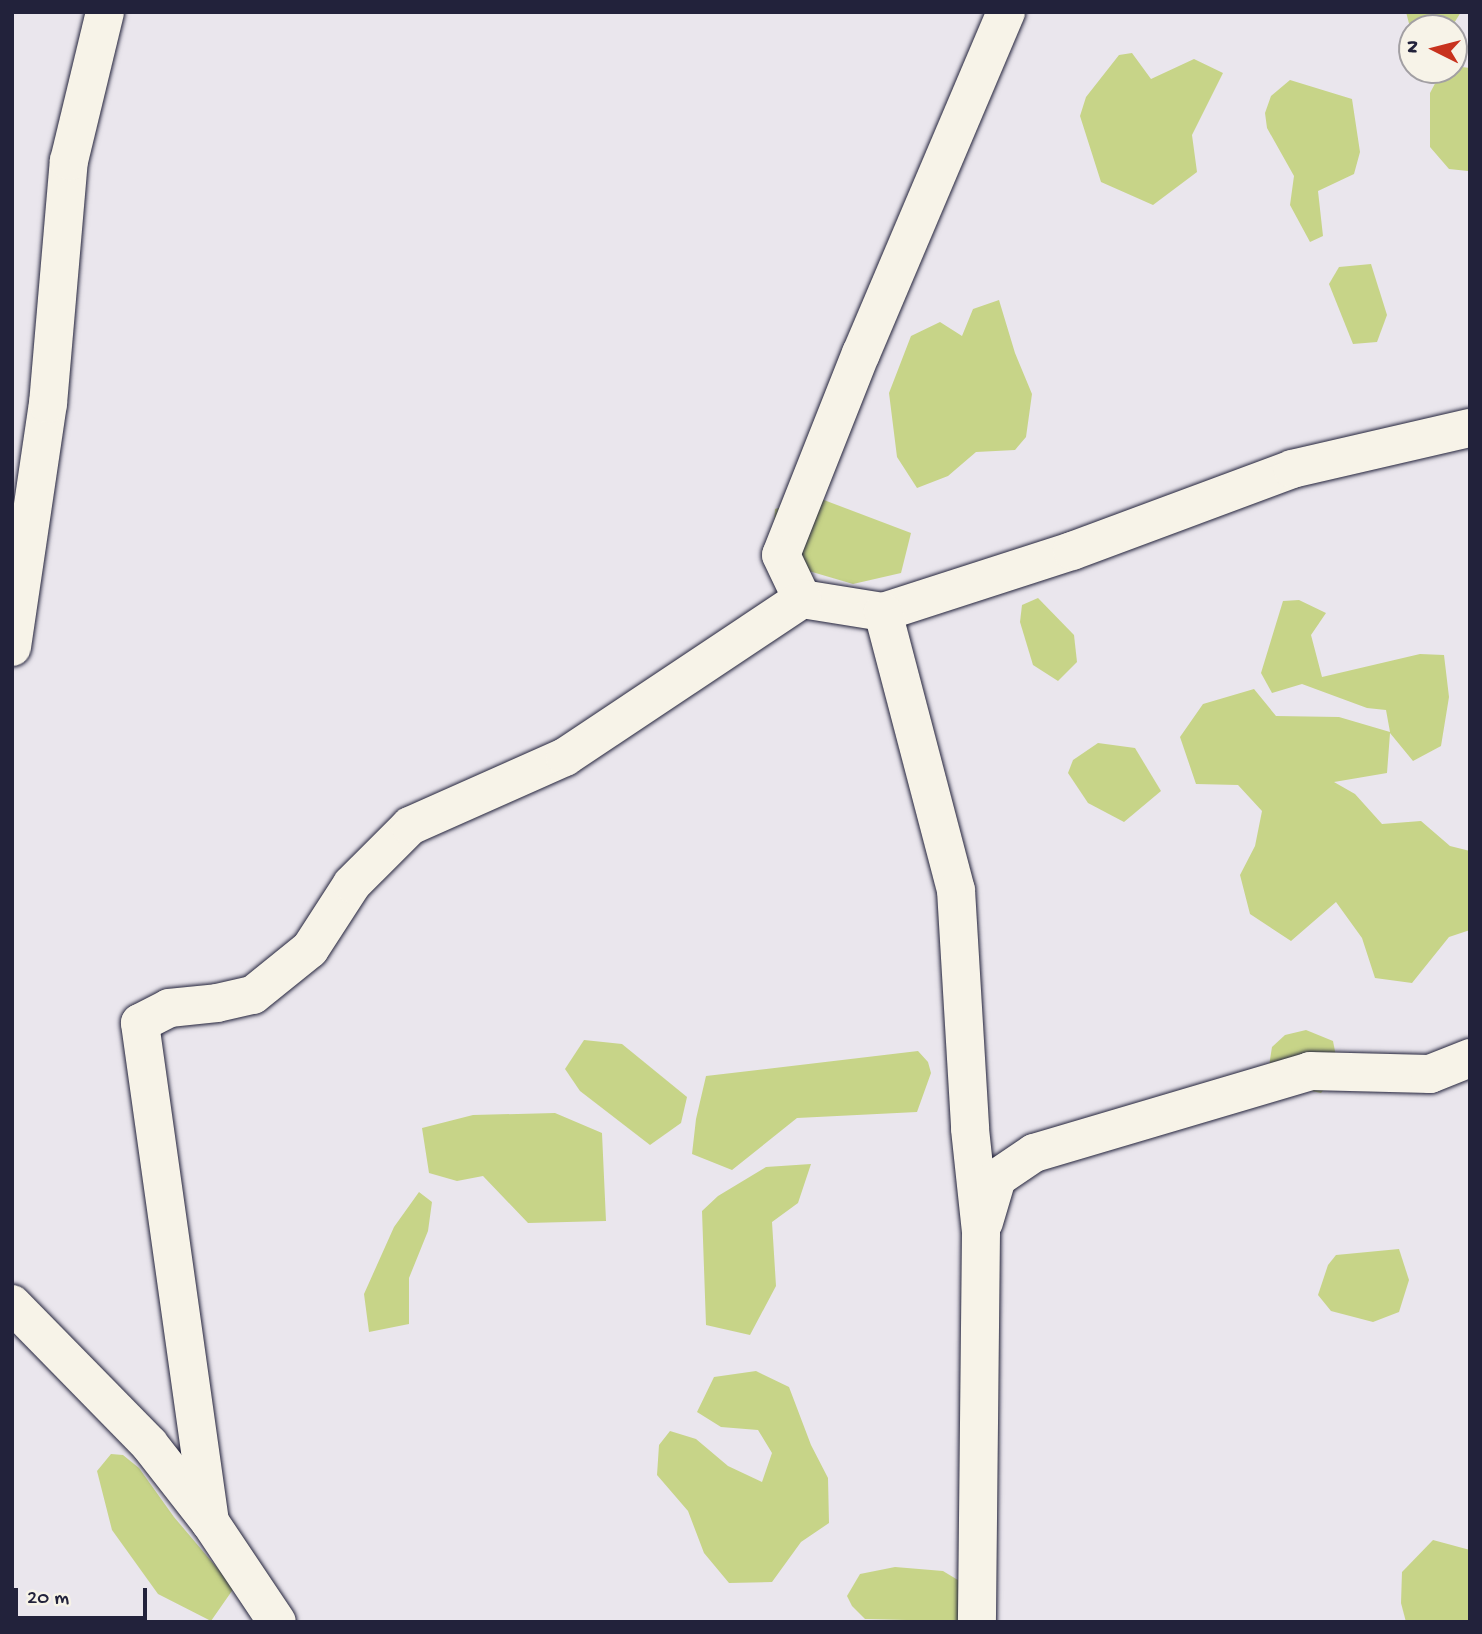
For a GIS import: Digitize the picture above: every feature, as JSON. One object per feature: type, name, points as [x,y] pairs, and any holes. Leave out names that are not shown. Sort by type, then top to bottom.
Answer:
[{"type":"street","points":[[12,646],[48,404],[69,161],[105,12]]},
{"type":"street","points":[[802,599],[782,555],[861,353],[1006,12]]},
{"type":"street","points":[[210,1522],[140,1023],[169,1008],[217,1003],[253,995],[310,949],[352,884],[410,826],[565,757],[802,599],[883,612],[1072,551],[1292,468],[1470,428]]},
{"type":"street","points":[[883,612],[956,890],[970,1129],[981,1231],[977,1622]]},
{"type":"street","points":[[981,1231],[997,1178],[1034,1153],[1310,1072],[1430,1074],[1470,1058]]},
{"type":"street","points":[[12,1304],[149,1444],[210,1522],[276,1622]]},
{"type":"green space","points":[[1406,12],[1461,12],[1460,14]]},
{"type":"green space","points":[[1132,53],[1151,79],[1194,59],[1223,73],[1192,135],[1197,172],[1153,205],[1101,182],[1080,116],[1086,97],[1119,55]]},
{"type":"green space","points":[[1470,68],[1468,171],[1449,169],[1430,147],[1430,93],[1435,84],[1468,84]]},
{"type":"green space","points":[[1290,80],[1352,99],[1360,152],[1354,174],[1318,191],[1323,236],[1310,242],[1290,205],[1294,176],[1267,128],[1265,113],[1271,96]]},
{"type":"green space","points":[[1371,264],[1387,315],[1377,342],[1353,344],[1329,284],[1339,267]]},
{"type":"green space","points":[[999,300],[1015,353],[1032,394],[1026,437],[1015,450],[976,452],[948,476],[917,488],[897,457],[889,393],[911,336],[940,322],[962,336],[973,309]]},
{"type":"green space","points":[[816,497],[911,533],[901,573],[853,584],[802,569],[774,526],[775,509]]},
{"type":"green space","points":[[1038,598],[1074,635],[1077,662],[1058,681],[1033,665],[1020,622],[1022,605]]},
{"type":"green space","points":[[1299,600],[1326,613],[1311,635],[1322,677],[1420,654],[1444,655],[1449,697],[1441,746],[1413,761],[1390,733],[1387,773],[1334,782],[1355,794],[1382,824],[1421,821],[1450,846],[1470,851],[1470,930],[1449,937],[1412,983],[1375,978],[1362,938],[1336,902],[1291,941],[1250,914],[1240,875],[1255,846],[1262,811],[1238,785],[1196,784],[1180,737],[1203,704],[1254,689],[1276,716],[1339,717],[1390,732],[1386,710],[1367,708],[1302,684],[1272,693],[1261,673],[1283,601]]},
{"type":"green space","points":[[1098,743],[1135,748],[1161,791],[1124,822],[1088,803],[1068,773],[1073,760]]},
{"type":"green space","points":[[1306,1030],[1333,1041],[1339,1072],[1321,1093],[1293,1087],[1269,1066],[1272,1047],[1285,1035]]},
{"type":"green space","points":[[584,1040],[622,1044],[687,1097],[681,1123],[650,1145],[580,1091],[565,1069]]},
{"type":"green space","points":[[918,1051],[928,1062],[931,1073],[917,1112],[797,1118],[732,1170],[692,1154],[696,1119],[706,1076]]},
{"type":"green space","points":[[555,1113],[602,1133],[606,1221],[528,1223],[483,1176],[457,1181],[429,1173],[422,1128],[473,1115]]},
{"type":"green space","points":[[811,1164],[798,1203],[772,1222],[776,1286],[750,1335],[706,1325],[702,1211],[718,1196],[766,1167]]},
{"type":"green space","points":[[419,1192],[432,1202],[428,1231],[409,1278],[409,1324],[369,1332],[364,1294],[394,1227]]},
{"type":"green space","points":[[1399,1249],[1409,1280],[1399,1312],[1373,1322],[1331,1311],[1318,1295],[1328,1265],[1336,1255]]},
{"type":"green space","points":[[756,1371],[789,1387],[811,1445],[828,1478],[829,1523],[801,1542],[772,1582],[729,1583],[704,1553],[688,1511],[657,1475],[659,1445],[670,1431],[696,1439],[728,1466],[762,1482],[772,1453],[758,1430],[721,1427],[697,1412],[714,1377]]},
{"type":"green space","points":[[111,1454],[123,1455],[139,1468],[174,1517],[234,1588],[211,1621],[158,1594],[112,1530],[97,1471]]},
{"type":"green space","points":[[1433,1540],[1470,1550],[1470,1622],[1406,1622],[1401,1603],[1402,1572]]},
{"type":"green space","points":[[895,1567],[943,1571],[986,1597],[989,1622],[865,1619],[852,1606],[847,1596],[860,1574]]}]
